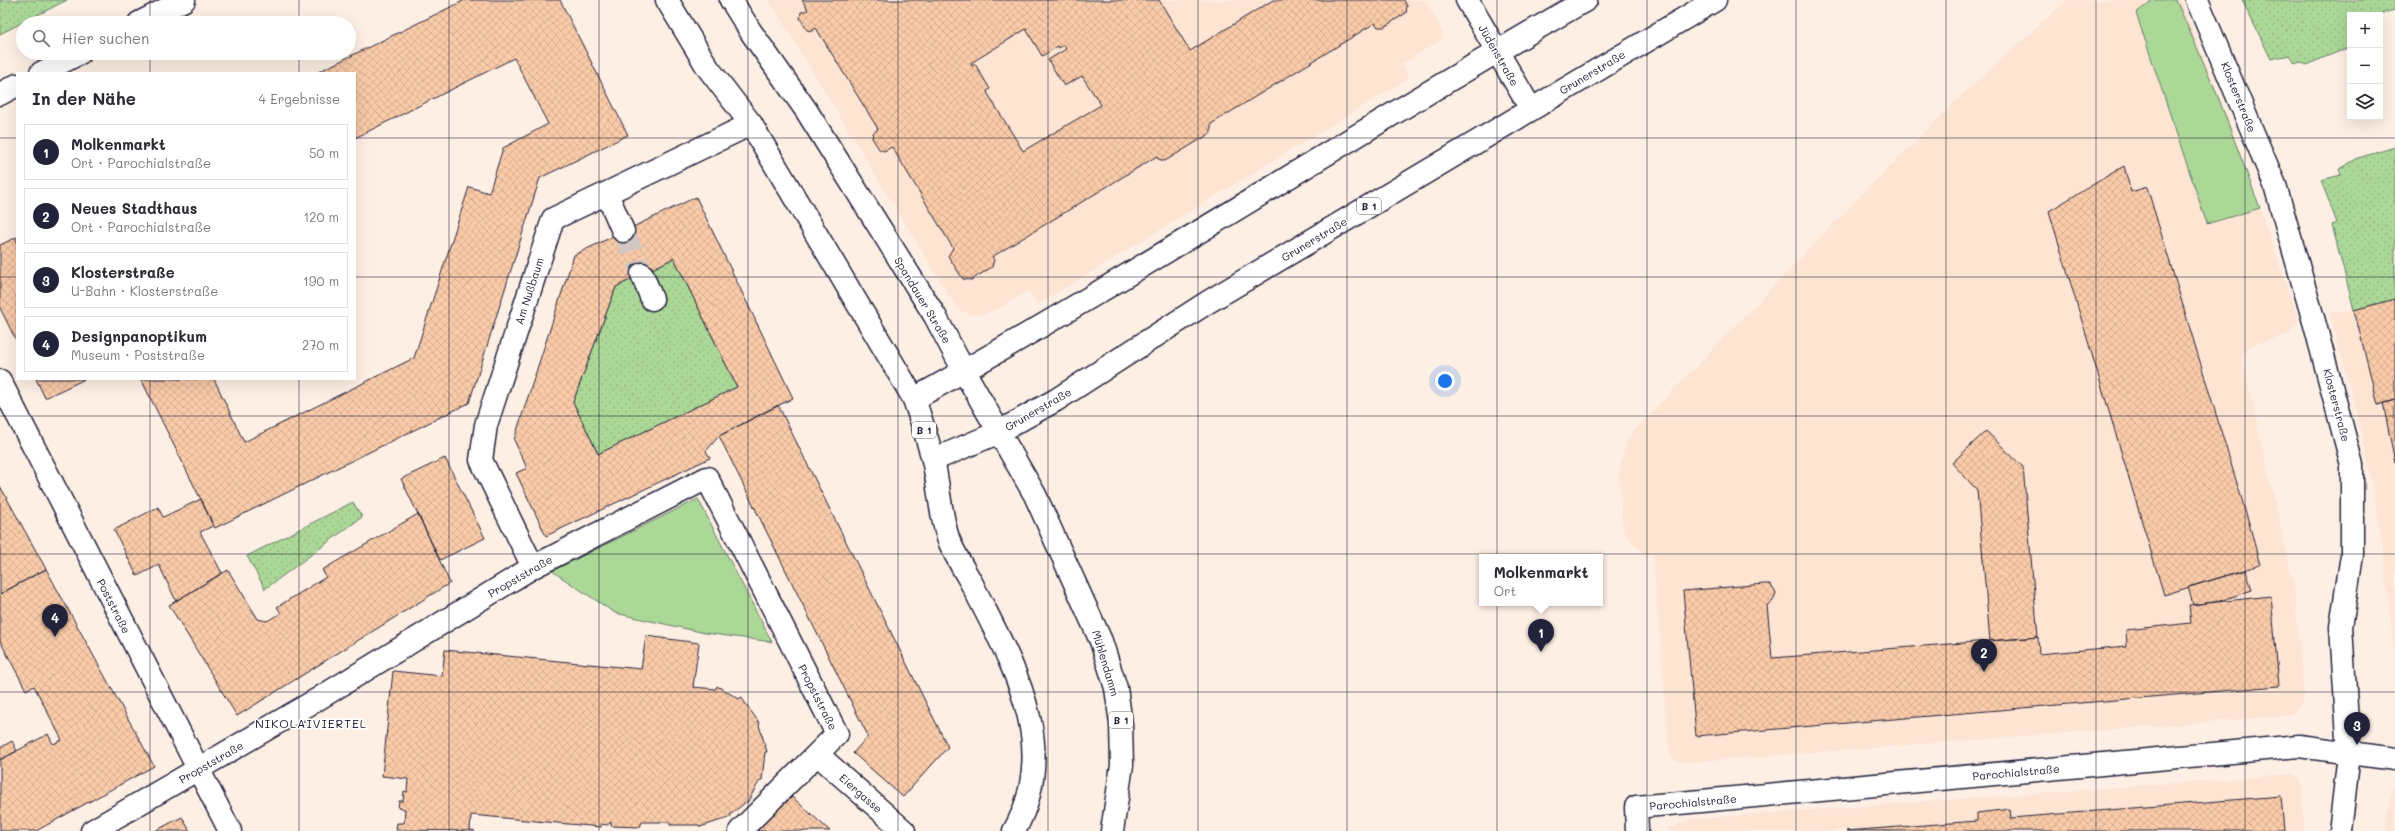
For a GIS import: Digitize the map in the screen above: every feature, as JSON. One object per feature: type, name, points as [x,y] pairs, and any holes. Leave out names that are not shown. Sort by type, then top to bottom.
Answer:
[{"type":"street","points":[[153,16],[184,0]]},
{"type":"street","points":[[667,0],[708,68],[751,124],[914,400],[1066,313],[1586,0]]},
{"type":"street","name":"Spandauer Straße","points":[[731,0],[806,110],[936,316],[964,372],[997,432],[1035,495],[1090,614]]},
{"type":"street","name":"Jüdenstraße","points":[[1467,0],[1530,109]]},
{"type":"street","name":"Grunerstraße","points":[[933,460],[997,432],[1056,400],[1208,302],[1530,109],[1716,0]]},
{"type":"street","name":"Klosterstraße","points":[[2197,0],[2275,185],[2315,324],[2352,465],[2352,555],[2341,627],[2349,754],[2340,831]]},
{"type":"street","points":[[43,72],[66,60]]},
{"type":"street","points":[[0,94],[16,86]]},
{"type":"street","name":"Am Nußbaum","points":[[533,567],[481,460],[486,425],[553,219],[751,124]]},
{"type":"street","points":[[607,194],[623,231]]},
{"type":"street","points":[[642,274],[652,299]]},
{"type":"street","name":"Poststraße","points":[[0,381],[230,831]]},
{"type":"street","name":"B 1","points":[[914,400],[933,460],[948,538],[993,627],[1031,721],[1035,754],[1032,783],[1014,831]]},
{"type":"street","name":"Propststraße","points":[[92,831],[198,770],[533,567],[707,478],[837,734],[817,754]]},
{"type":"street","name":"Mühlendamm","points":[[1090,614],[1101,641],[1116,688],[1122,724],[1122,765],[1112,831]]},
{"type":"street","name":"Parochialstraße","points":[[1637,831],[1636,807],[2299,746],[2349,754],[2395,759]]},
{"type":"street","points":[[740,831],[817,754]]},
{"type":"street","name":"Eiergasse","points":[[817,754],[904,831]]},
{"type":"shaded area","points":[[769,0],[1425,0],[1443,32],[1442,39],[1402,64],[1409,78],[1037,305],[1029,290],[1002,307],[985,314],[972,315],[960,311],[951,299]]},
{"type":"shaded area","points":[[2067,0],[2181,0],[2224,107],[2297,315],[2297,323],[2288,335],[2254,344],[2244,352],[2242,358],[2294,586],[2304,694],[2301,704],[2294,712],[2285,716],[1679,762],[1672,758],[1669,751],[1653,555],[1643,553],[1635,545],[1626,535],[1622,521],[1619,472],[1626,443],[1633,432],[1862,194],[1965,92]]},
{"type":"shaded area","points":[[2395,299],[2395,658],[2383,550],[2375,498],[2359,421],[2330,313],[2354,310]]},
{"type":"shaded area","points":[[2294,774],[2300,779],[2303,788],[2303,831],[1667,831],[1677,824],[1693,819]]},
{"type":"shaded area","points":[[2395,783],[2395,831],[2386,831],[2391,795]]},
{"type":"green space","points":[[0,0],[67,0],[35,16],[16,16],[16,26],[0,34]]},
{"type":"green space","points":[[2153,0],[2176,0],[2215,89],[2260,208],[2207,224],[2136,13]]},
{"type":"green space","points":[[2242,0],[2395,0],[2395,10],[2383,13],[2347,12],[2347,48],[2306,65],[2300,62],[2295,64],[2290,55],[2271,59]]},
{"type":"green space","points":[[2395,147],[2395,299],[2354,310],[2332,225],[2337,223],[2321,180],[2341,175],[2339,169],[2358,158]]},
{"type":"green space","points":[[674,258],[737,387],[598,454],[573,402],[616,287]]},
{"type":"green space","points":[[698,499],[772,642],[705,633],[615,613],[552,571]]},
{"type":"green space","points":[[353,502],[362,517],[265,589],[247,556]]},
{"type":"building","points":[[465,0],[560,0],[628,135],[540,178],[469,403],[215,528],[141,380],[214,380],[244,442],[414,358],[469,187],[489,193],[503,148],[548,124],[514,58],[356,137],[356,72],[318,72],[343,60],[356,60],[356,53]]},
{"type":"building","points":[[802,0],[1159,0],[1190,51],[1273,0],[1404,0],[1407,6],[1406,13],[1384,27],[1378,27],[1375,23],[1211,124],[1211,133],[1165,161],[1158,159],[1157,156],[992,257],[994,260],[992,267],[971,280],[963,279],[948,256],[953,248],[892,147],[884,151],[879,149],[872,138],[873,133],[878,129],[816,28],[812,31],[807,30],[800,18],[801,12],[808,10]],"holes":[[[1026,29],[1042,56],[1058,46],[1059,48],[1064,45],[1066,49],[1048,60],[1064,86],[1082,76],[1101,105],[1023,151],[988,94],[987,91],[990,89],[975,64],[972,66],[971,63]]]},
{"type":"building","points":[[2124,166],[2131,192],[2147,187],[2249,523],[2260,565],[2164,595],[2049,211]]},
{"type":"building","points":[[696,197],[793,398],[719,436],[706,451],[710,458],[546,536],[516,473],[527,468],[514,440],[574,255]],"holes":[[[674,258],[737,387],[598,454],[573,402],[616,287]]]},
{"type":"building","points":[[16,237],[16,340],[0,308],[0,245]]},
{"type":"building","points":[[2395,299],[2395,400],[2378,405],[2354,310]]},
{"type":"building","points":[[36,380],[83,380],[45,398]]},
{"type":"building","points":[[2395,400],[2395,462],[2383,403]]},
{"type":"building","points":[[778,405],[948,747],[903,797],[853,753],[868,736],[719,436]]},
{"type":"building","points":[[1986,431],[2023,467],[2038,637],[1990,641],[1977,490],[1952,463]]},
{"type":"building","points":[[445,458],[485,538],[440,560],[401,479]]},
{"type":"building","points":[[0,486],[46,569],[0,594]]},
{"type":"building","points":[[201,499],[213,526],[200,532],[222,573],[176,601],[159,565],[137,576],[114,530],[158,507],[163,517]]},
{"type":"building","points":[[418,514],[450,583],[237,716],[169,605],[228,570],[258,619],[267,621],[281,613],[277,607],[326,577],[322,570]]},
{"type":"building","points":[[46,569],[154,766],[36,831],[0,831],[0,760],[48,734],[53,744],[62,740],[34,686],[26,690],[0,641],[0,594]]},
{"type":"building","points":[[2246,570],[2252,590],[2220,601],[2193,605],[2188,587]]},
{"type":"building","points":[[1770,584],[1776,593],[1773,601],[1767,605],[1772,658],[2038,637],[2039,654],[2127,646],[2126,630],[2191,623],[2189,605],[2271,596],[2279,686],[1696,736],[1683,591]]},
{"type":"building","points":[[646,636],[699,643],[693,687],[716,689],[717,686],[739,699],[741,697],[760,724],[759,725],[767,752],[765,752],[762,780],[760,780],[747,803],[746,802],[730,815],[731,817],[700,827],[699,825],[670,825],[670,822],[642,822],[640,827],[611,826],[611,822],[607,825],[601,824],[601,827],[471,815],[470,830],[475,831],[396,830],[397,823],[404,823],[405,809],[398,808],[399,801],[403,801],[404,791],[407,792],[408,779],[382,776],[393,671],[442,676],[445,650],[641,669]]},
{"type":"building","points":[[12,741],[17,751],[0,760],[0,748]]},
{"type":"building","points":[[2281,796],[2284,831],[1846,831],[1977,821],[1977,813],[2010,809],[2011,818]]},
{"type":"building","points":[[792,797],[830,831],[754,831]]},
{"type":"building","points":[[182,817],[190,831],[155,831]]},
{"type":"tunnel","points":[[623,231],[642,274]]},
{"type":"place","name":"Designpanoptikum","points":[[55,637]]},
{"type":"place","name":"Molkenmarkt","points":[[1541,652]]},
{"type":"place","name":"Neues Stadthaus","points":[[1984,672]]},
{"type":"place","name":"Klosterstraße","points":[[2357,745]]},
{"type":"district","name":"NIKOLAIVIERTEL","points":[[311,723]]}]
